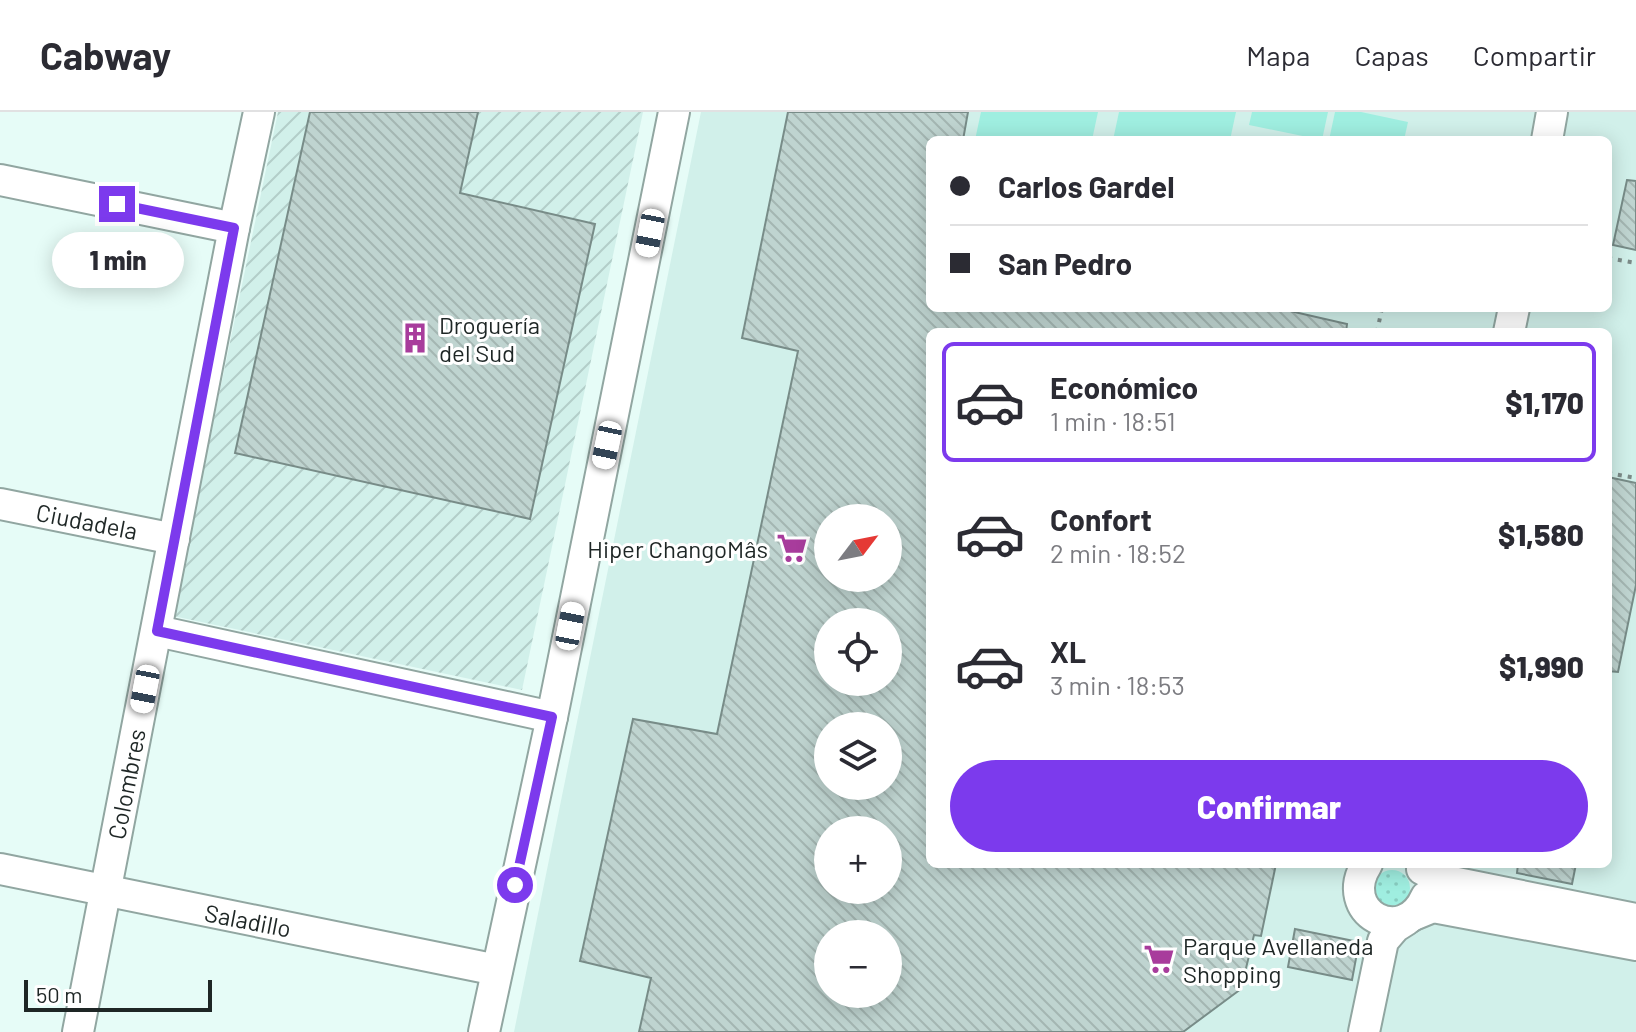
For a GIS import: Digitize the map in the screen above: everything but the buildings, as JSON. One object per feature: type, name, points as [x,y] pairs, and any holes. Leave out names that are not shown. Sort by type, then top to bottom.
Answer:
[{"type":"street","name":"Colombres","points":[[78,1032],[259,112]]},
{"type":"street","points":[[484,1032],[552,717],[674,112]]},
{"type":"street","points":[[1548,136],[1552,112]]},
{"type":"street","points":[[0,180],[234,228]]},
{"type":"street","name":"Ciudadela","points":[[0,504],[174,539]]},
{"type":"street","points":[[157,631],[552,717]]},
{"type":"street","points":[[1364,868],[1358,886],[1365,909],[1378,929],[1388,933],[1422,907],[1428,887],[1421,868]]},
{"type":"street","points":[[1423,868],[1442,880],[1636,919]]},
{"type":"street","name":"Saladillo","points":[[0,869],[497,970]]},
{"type":"street","points":[[1411,917],[1433,907],[1636,945]]},
{"type":"street","points":[[1364,1032],[1378,929]]},
{"type":"path","points":[[1612,259],[1636,263]]},
{"type":"path","points":[[1612,474],[1636,478]]},
{"type":"shaded area","points":[[278,112],[643,112],[522,690],[173,616]]},
{"type":"shaded area","points":[[701,112],[1636,112],[1636,1032],[514,1032]]},
{"type":"green space","points":[[981,112],[1098,112],[1093,136],[976,136]]},
{"type":"green space","points":[[1119,112],[1236,112],[1231,136],[1114,136]]},
{"type":"green space","points":[[1252,112],[1328,112],[1323,136],[1303,136],[1249,125]]},
{"type":"green space","points":[[1335,112],[1361,112],[1408,122],[1405,136],[1330,136]]},
{"type":"green space","points":[[1392,870],[1405,875],[1410,888],[1405,901],[1392,906],[1379,901],[1374,888],[1379,875]]},
{"type":"place","name":"Droguería del Sud","points":[[415,338]]},
{"type":"place","name":"Hiper ChangoMâs","points":[[792,548]]},
{"type":"place","name":"Parque Avellaneda Shopping","points":[[1159,959]]},
{"type":"route","points":[[117,204],[234,228],[157,631],[552,717],[515,885]]}]
